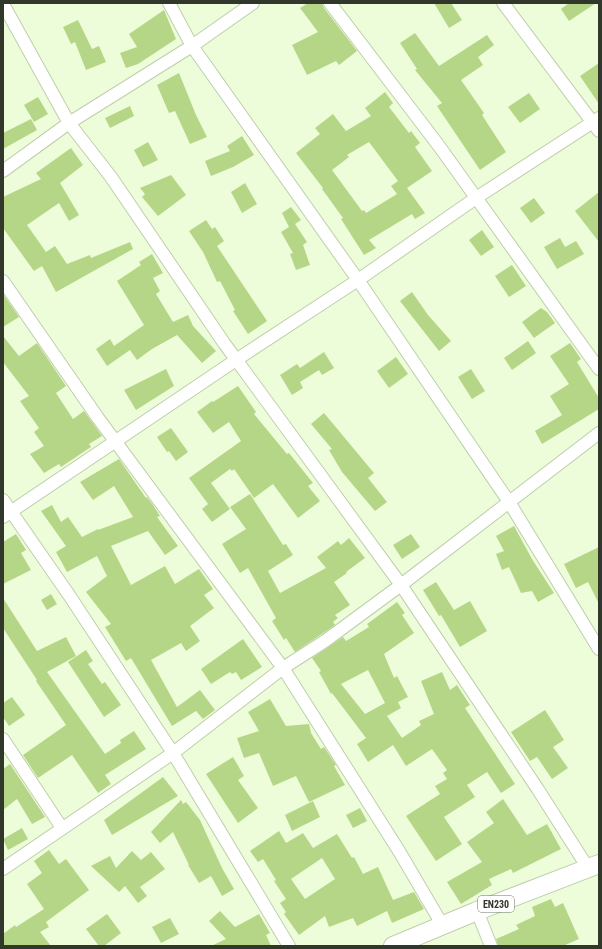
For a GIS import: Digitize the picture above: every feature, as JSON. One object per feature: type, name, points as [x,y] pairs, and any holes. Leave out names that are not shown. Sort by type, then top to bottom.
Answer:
[{"type":"main road","name":"EN230","points":[[393,946],[477,911],[594,866]]},
{"type":"street","points":[[169,3],[192,46],[358,280],[509,502],[598,646]]},
{"type":"street","points":[[3,171],[69,123],[192,46],[252,3]]},
{"type":"street","points":[[330,3],[434,140],[599,369]]},
{"type":"street","points":[[7,514],[358,280],[476,198],[597,124],[503,3]]},
{"type":"street","points":[[3,4],[69,123],[111,177],[236,360],[401,585],[537,788],[594,866]]},
{"type":"street","points":[[3,281],[115,441],[283,668],[399,851],[443,926]]},
{"type":"street","points":[[3,869],[173,753],[283,668],[325,641],[401,585],[599,433]]},
{"type":"street","points":[[3,500],[7,514],[69,595],[173,753],[289,946]]},
{"type":"street","points":[[3,739],[62,828]]},
{"type":"street","points":[[477,911],[491,946]]},
{"type":"building","points":[[308,3],[322,3],[324,8],[357,51],[339,65],[336,61],[307,75],[292,45],[318,32],[300,8]]},
{"type":"building","points":[[434,3],[451,3],[462,20],[449,28]]},
{"type":"building","points":[[569,3],[596,3],[569,21],[561,9]]},
{"type":"building","points":[[164,10],[176,39],[138,64],[126,68],[120,53],[137,47],[129,34]]},
{"type":"building","points":[[78,20],[92,49],[99,46],[106,62],[86,70],[75,42],[71,44],[63,27]]},
{"type":"building","points":[[415,33],[439,66],[487,35],[494,45],[478,57],[483,65],[461,80],[484,113],[482,115],[506,152],[480,170],[437,106],[442,103],[415,70],[417,69],[400,43]]},
{"type":"building","points":[[599,63],[599,104],[580,76]]},
{"type":"building","points":[[179,73],[196,115],[207,137],[190,144],[175,111],[169,113],[157,85]]},
{"type":"building","points":[[385,92],[393,103],[389,107],[409,133],[411,131],[420,143],[415,147],[432,171],[407,188],[425,213],[415,219],[412,214],[369,240],[376,248],[364,255],[341,219],[343,218],[322,189],[323,188],[296,153],[320,134],[315,128],[333,114],[346,131],[371,116],[365,108]],"holes":[[[369,142],[398,181],[391,186],[397,194],[366,213],[364,210],[362,211],[332,170],[349,157],[347,155]]]},
{"type":"building","points":[[529,93],[540,109],[520,123],[508,107]]},
{"type":"building","points":[[38,97],[48,114],[34,122],[24,105]]},
{"type":"building","points":[[130,106],[134,116],[110,128],[105,118]]},
{"type":"building","points":[[31,119],[37,130],[3,149],[3,133]]},
{"type":"building","points":[[242,136],[254,155],[233,167],[211,176],[205,161],[230,151],[227,146]]},
{"type":"building","points":[[148,142],[158,160],[143,167],[134,150]]},
{"type":"building","points":[[71,148],[83,165],[60,183],[79,215],[69,221],[59,203],[27,225],[46,252],[55,246],[67,264],[90,255],[91,258],[130,242],[133,249],[56,292],[42,266],[34,271],[3,228],[3,197],[41,179],[36,173]]},
{"type":"building","points":[[171,175],[186,195],[158,216],[142,197],[145,194],[140,188]]},
{"type":"building","points":[[245,183],[257,204],[242,213],[231,192]]},
{"type":"building","points":[[599,192],[599,242],[575,211]]},
{"type":"building","points":[[534,198],[545,213],[531,223],[520,208]]},
{"type":"building","points":[[291,207],[301,220],[295,224],[307,242],[303,245],[310,265],[296,270],[290,254],[293,253],[281,232],[289,227],[282,213]]},
{"type":"building","points":[[206,220],[212,229],[215,227],[224,241],[217,246],[267,321],[248,334],[233,311],[235,310],[220,281],[217,282],[203,252],[189,231]]},
{"type":"building","points":[[482,230],[494,247],[481,256],[469,240]]},
{"type":"building","points":[[560,238],[565,247],[576,241],[584,254],[557,269],[544,247]]},
{"type":"building","points":[[152,254],[163,273],[153,278],[160,291],[156,294],[173,322],[188,315],[193,326],[216,351],[202,363],[177,335],[152,349],[137,360],[130,350],[107,366],[96,349],[110,339],[114,346],[144,325],[117,281],[141,265],[139,262]]},
{"type":"building","points":[[512,265],[526,286],[509,297],[495,276]]},
{"type":"building","points":[[412,292],[428,315],[451,341],[439,351],[400,301]]},
{"type":"building","points":[[3,294],[19,317],[3,327]]},
{"type":"building","points":[[541,308],[547,312],[555,323],[534,338],[522,322]]},
{"type":"building","points":[[3,336],[19,356],[37,343],[66,386],[56,393],[73,419],[84,411],[102,436],[89,444],[91,447],[61,467],[59,464],[44,473],[30,454],[44,446],[34,432],[39,428],[20,401],[29,396],[3,362]]},
{"type":"building","points":[[528,341],[536,353],[512,370],[504,358]]},
{"type":"building","points":[[570,343],[581,359],[577,362],[599,398],[599,409],[542,444],[535,431],[562,415],[550,396],[569,384],[550,356]]},
{"type":"building","points":[[324,352],[334,368],[322,375],[319,370],[300,382],[303,388],[292,395],[280,375],[297,364],[300,368]]},
{"type":"building","points":[[396,357],[408,374],[389,388],[377,371]]},
{"type":"building","points":[[166,369],[174,386],[136,410],[124,390]]},
{"type":"building","points":[[471,369],[485,391],[472,399],[458,377]]},
{"type":"building","points":[[238,386],[256,412],[254,414],[287,454],[289,453],[313,483],[308,486],[320,501],[298,518],[273,484],[254,498],[234,469],[232,471],[230,469],[211,483],[230,509],[212,522],[202,509],[208,504],[189,478],[241,441],[229,422],[213,433],[197,412],[212,401],[213,402]]},
{"type":"building","points":[[324,413],[374,473],[368,478],[387,502],[375,511],[342,472],[329,450],[332,449],[311,424]]},
{"type":"building","points":[[171,428],[188,452],[176,461],[169,451],[167,452],[157,437]]},
{"type":"building","points":[[119,459],[146,498],[147,497],[153,505],[160,516],[157,517],[178,546],[165,555],[148,531],[111,546],[131,585],[165,566],[175,584],[199,569],[213,589],[204,595],[214,608],[190,626],[200,641],[186,651],[181,643],[151,660],[177,707],[200,690],[215,710],[203,719],[196,711],[172,726],[131,658],[126,661],[105,627],[111,624],[86,592],[107,576],[97,556],[67,572],[56,552],[66,546],[41,511],[52,505],[61,522],[68,517],[82,537],[98,529],[133,517],[114,486],[93,500],[80,482]]},
{"type":"building","points":[[250,494],[283,545],[286,544],[293,555],[268,571],[280,593],[326,568],[317,557],[338,541],[341,545],[349,538],[365,558],[334,582],[350,605],[335,615],[338,618],[333,622],[335,625],[295,652],[286,638],[284,640],[272,621],[276,618],[248,568],[240,573],[222,544],[246,529],[230,507]]},
{"type":"building","points":[[514,526],[532,559],[554,593],[538,602],[532,591],[521,593],[509,567],[502,570],[496,554],[504,551],[496,536]]},
{"type":"building","points":[[16,534],[26,550],[21,553],[31,570],[3,584],[3,542]]},
{"type":"building","points":[[411,534],[420,547],[402,559],[393,545]]},
{"type":"building","points":[[599,547],[599,604],[588,582],[576,588],[564,564]]},
{"type":"building","points":[[436,582],[454,610],[470,601],[487,631],[460,647],[441,615],[439,616],[423,590]]},
{"type":"building","points":[[51,594],[57,604],[47,610],[41,600]]},
{"type":"building","points":[[3,598],[37,651],[66,637],[76,656],[47,672],[105,754],[121,743],[120,740],[134,731],[146,749],[105,775],[111,784],[98,793],[72,755],[38,778],[23,755],[66,725],[3,628]]},
{"type":"building","points":[[397,602],[405,613],[402,615],[414,633],[384,654],[394,678],[397,676],[408,697],[398,702],[401,708],[387,716],[402,738],[421,725],[419,721],[434,714],[421,681],[442,672],[450,690],[457,685],[470,705],[465,708],[515,784],[501,793],[487,772],[467,785],[475,797],[444,817],[462,844],[436,861],[406,816],[440,794],[435,786],[447,779],[443,773],[447,770],[432,749],[406,766],[393,745],[368,762],[357,744],[366,738],[332,693],[331,694],[319,672],[321,671],[312,658],[343,637],[346,641],[369,627],[367,624]],"holes":[[[368,670],[385,703],[365,714],[341,684]]]},
{"type":"building","points":[[243,639],[262,667],[241,680],[236,672],[232,674],[230,672],[211,684],[201,669]]},
{"type":"building","points":[[86,650],[93,661],[88,664],[102,684],[105,682],[121,705],[104,717],[68,662]]},
{"type":"building","points":[[12,697],[25,715],[9,726],[3,717],[3,703]]},
{"type":"building","points":[[270,699],[286,726],[309,724],[311,733],[321,749],[324,747],[336,765],[334,766],[345,785],[309,802],[296,776],[273,786],[259,753],[244,758],[237,738],[259,731],[248,712]]},
{"type":"building","points":[[545,710],[564,740],[553,747],[568,768],[552,779],[537,757],[530,761],[511,732]]},
{"type":"building","points":[[233,757],[244,776],[238,780],[258,808],[238,823],[206,774]]},
{"type":"building","points":[[10,764],[45,817],[32,824],[17,799],[3,810],[3,769]]},
{"type":"building","points":[[163,777],[178,796],[112,835],[104,820]]},
{"type":"building","points":[[503,799],[527,835],[547,824],[561,849],[513,873],[511,869],[489,879],[492,885],[461,904],[447,882],[482,862],[467,842],[494,823],[486,812]]},
{"type":"building","points":[[181,800],[183,804],[186,802],[200,820],[222,868],[234,889],[222,896],[211,876],[199,883],[188,865],[173,832],[160,843],[151,832]]},
{"type":"building","points":[[313,801],[320,817],[292,831],[285,815]]},
{"type":"building","points":[[360,808],[367,821],[353,828],[346,815]]},
{"type":"building","points":[[22,828],[28,839],[8,850],[3,839]]},
{"type":"building","points":[[279,831],[286,843],[303,833],[313,848],[337,834],[352,858],[354,857],[363,874],[378,867],[393,900],[414,892],[424,909],[392,923],[387,911],[357,926],[353,918],[329,927],[325,916],[299,935],[284,914],[286,912],[280,903],[286,899],[274,881],[276,880],[263,859],[258,862],[250,851]],"holes":[[[322,858],[335,879],[305,899],[291,879]]]},
{"type":"building","points":[[49,850],[59,864],[66,859],[89,890],[46,922],[49,927],[40,932],[51,946],[3,946],[3,934],[15,925],[16,927],[44,909],[27,884],[42,873],[34,861]]},
{"type":"building","points":[[132,851],[141,860],[151,852],[165,869],[140,887],[147,896],[138,903],[125,886],[119,892],[91,866],[110,856],[116,868]]},
{"type":"building","points":[[551,899],[555,907],[563,903],[579,939],[563,946],[498,946],[496,939],[519,929],[516,925],[535,916],[532,907]]},
{"type":"building","points":[[220,911],[235,927],[259,914],[270,933],[266,935],[271,946],[211,946],[226,939],[209,921]]},
{"type":"building","points":[[107,914],[121,933],[104,946],[99,946],[86,929]]},
{"type":"building","points":[[170,918],[179,934],[161,943],[152,927]]}]
